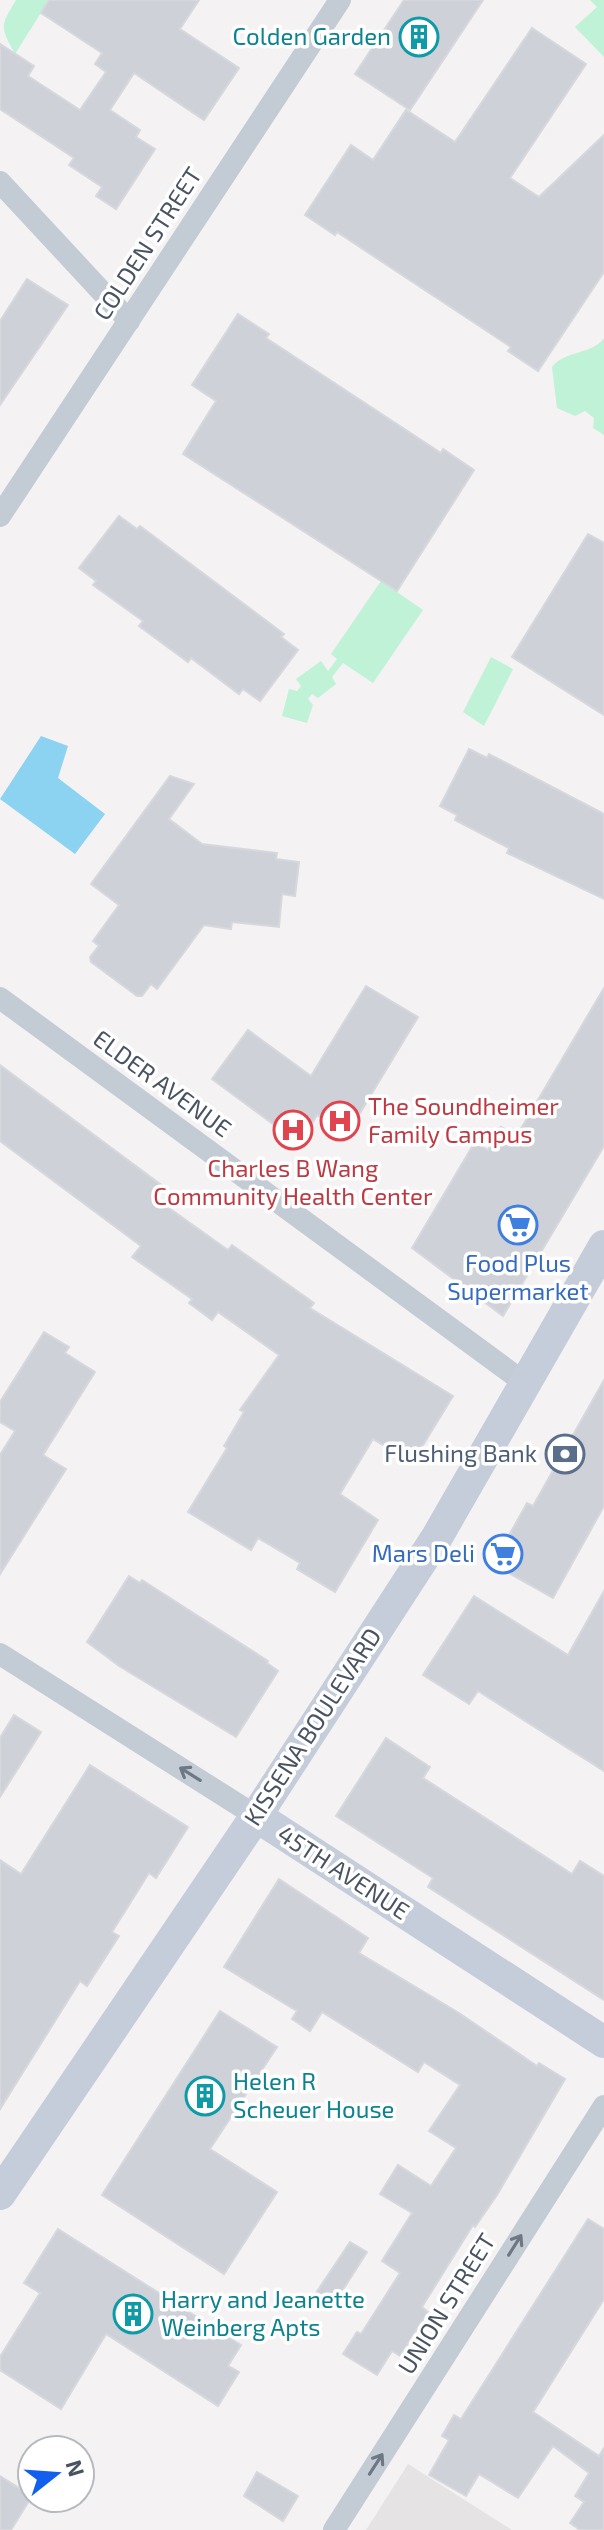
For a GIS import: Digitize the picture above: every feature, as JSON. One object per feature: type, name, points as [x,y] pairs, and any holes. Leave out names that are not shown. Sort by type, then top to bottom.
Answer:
[{"type":"main road","name":"KISSENA BOULEVARD","points":[[4,2180],[256,1816],[437,1537],[604,1246]]},
{"type":"main road","name":"45TH AVENUE","points":[[256,1816],[604,2042]]},
{"type":"street","name":"COLDEN STREET","points":[[0,516],[340,0]]},
{"type":"street","points":[[0,182],[129,321]]},
{"type":"street","name":"ELDER AVENUE","points":[[0,998],[525,1383]]},
{"type":"street","name":"45TH AVENUE","points":[[0,1654],[256,1816]]},
{"type":"street","name":"UNION STREET","points":[[334,2530],[604,2106]]},
{"type":"shaded area","points":[[408,2464],[512,2530],[366,2530]]},
{"type":"green space","points":[[16,0],[49,0],[15,54],[4,27]]},
{"type":"green space","points":[[590,0],[604,0],[604,57],[575,27],[597,7]]},
{"type":"green space","points":[[604,338],[604,435],[593,428],[594,418],[585,411],[575,416],[557,408],[552,367],[564,358],[593,347]]},
{"type":"green space","points":[[381,581],[423,610],[373,683],[343,663],[332,677],[336,684],[318,698],[312,694],[308,699],[313,705],[307,723],[282,716],[289,689],[297,691],[301,686],[296,679],[321,661],[328,671],[337,659],[331,654]]},
{"type":"green space","points":[[491,657],[513,669],[484,726],[463,712]]},
{"type":"water","points":[[41,736],[68,746],[58,778],[105,814],[75,854],[0,799]]},
{"type":"building","points":[[49,0],[199,0],[180,29],[239,68],[204,120],[134,73],[110,110],[140,130],[136,137],[155,149],[116,209],[96,196],[102,187],[69,165],[74,158],[0,109],[0,44],[34,66],[28,76],[80,110],[106,72],[95,64],[102,53],[41,13]]},
{"type":"building","name":"Colden Garden","points":[[404,0],[483,0],[410,110],[355,74]]},
{"type":"building","points":[[532,28],[586,64],[510,178],[539,197],[604,135],[604,272],[538,371],[508,351],[511,347],[337,232],[335,235],[305,215],[351,145],[373,160],[406,110],[455,142]]},
{"type":"building","points":[[27,279],[68,305],[0,405],[0,321]]},
{"type":"building","points":[[238,314],[269,334],[266,338],[441,453],[443,449],[474,470],[397,591],[183,454],[216,401],[192,385]]},
{"type":"building","points":[[119,516],[137,529],[140,526],[284,634],[281,637],[298,650],[260,701],[243,689],[239,694],[191,658],[188,662],[139,626],[143,621],[93,585],[96,581],[79,568]]},
{"type":"building","points":[[588,534],[604,543],[604,715],[512,657]]},
{"type":"building","points":[[469,749],[487,758],[489,754],[604,814],[604,899],[507,853],[509,848],[455,820],[457,815],[440,806]]},
{"type":"building","points":[[170,776],[194,784],[169,819],[202,844],[277,853],[276,859],[299,862],[295,896],[282,894],[279,927],[232,922],[231,929],[204,925],[157,989],[151,984],[142,996],[137,996],[91,962],[90,957],[99,946],[93,941],[119,905],[91,884]]},
{"type":"building","points":[[366,986],[418,1017],[348,1133],[317,1115],[300,1144],[212,1079],[248,1030],[311,1076]]},
{"type":"building","points":[[604,988],[604,1146],[503,1316],[412,1248],[475,1142],[488,1150],[501,1127],[511,1133],[513,1129],[519,1132]]},
{"type":"building","points":[[0,1065],[164,1187],[155,1198],[228,1250],[232,1245],[314,1303],[310,1308],[453,1396],[412,1463],[373,1439],[340,1494],[378,1520],[335,1592],[297,1569],[300,1563],[258,1538],[251,1550],[188,1512],[227,1448],[224,1446],[244,1412],[240,1410],[279,1355],[218,1312],[212,1320],[189,1303],[192,1299],[132,1257],[141,1246],[0,1141]]},
{"type":"building","points":[[44,1332],[69,1347],[65,1353],[95,1372],[43,1455],[66,1469],[0,1574],[0,1455],[15,1431],[0,1422],[0,1402]]},
{"type":"building","points":[[604,1380],[604,1506],[553,1598],[493,1564],[527,1503],[533,1506]]},
{"type":"building","points":[[129,1576],[140,1583],[142,1580],[268,1661],[278,1671],[236,1737],[119,1666],[87,1642]]},
{"type":"building","points":[[604,1591],[604,1771],[478,1691],[469,1704],[423,1675],[474,1596],[568,1655]]},
{"type":"building","points":[[14,1715],[41,1732],[0,1797],[0,1738]]},
{"type":"building","points":[[386,1738],[430,1767],[423,1778],[572,1874],[580,1861],[604,1876],[604,2000],[428,1887],[433,1878],[336,1816]]},
{"type":"building","points":[[90,1765],[188,1827],[156,1878],[149,1873],[112,1932],[119,1936],[87,1986],[80,1981],[0,2109],[0,1860],[21,1874]]},
{"type":"building","points":[[279,1879],[368,1938],[359,1953],[459,2013],[537,2066],[539,2063],[565,2079],[497,2195],[475,2227],[473,2225],[422,2307],[428,2312],[416,2331],[400,2356],[392,2351],[377,2375],[343,2354],[357,2332],[361,2334],[400,2273],[382,2261],[412,2213],[380,2194],[398,2165],[431,2186],[456,2148],[429,2131],[460,2085],[424,2062],[418,2072],[322,2012],[310,2031],[292,2019],[297,2011],[224,1967]]},
{"type":"building","points":[[220,2011],[277,2047],[210,2149],[277,2192],[224,2274],[102,2195]]},
{"type":"building","points":[[588,2219],[604,2229],[604,2299],[533,2412],[599,2456],[604,2448],[604,2530],[580,2530],[570,2523],[584,2502],[575,2496],[589,2473],[553,2446],[518,2498],[479,2474],[466,2496],[429,2475],[449,2440],[442,2436],[454,2415],[461,2419]]},
{"type":"building","name":"Harry and Jeanette Weinberg Apts","points":[[58,2229],[241,2345],[228,2366],[239,2372],[218,2406],[106,2334],[61,2409],[0,2370],[0,2357],[40,2293],[24,2283]]},
{"type":"building","points":[[350,2242],[367,2252],[330,2310],[312,2299]]},
{"type":"building","points":[[257,2472],[298,2496],[283,2521],[244,2496]]},
{"type":"building","points":[[0,2476],[16,2486],[16,2514],[21,2514],[11,2530],[0,2530]]},
{"type":"place","name":"Colden Garden","points":[[419,37]]},
{"type":"place","name":"The Soundheimer Family Campus","points":[[340,1121]]},
{"type":"place","name":"Charles B Wang Community Health Center","points":[[293,1130]]},
{"type":"place","name":"Food Plus Supermarket","points":[[518,1225]]},
{"type":"place","name":"Flushing Bank","points":[[565,1454]]},
{"type":"place","name":"Mars Deli","points":[[503,1554]]},
{"type":"place","name":"Helen R Scheuer House","points":[[205,2096]]},
{"type":"place","name":"Harry and Jeanette Weinberg Apts","points":[[133,2314]]}]
